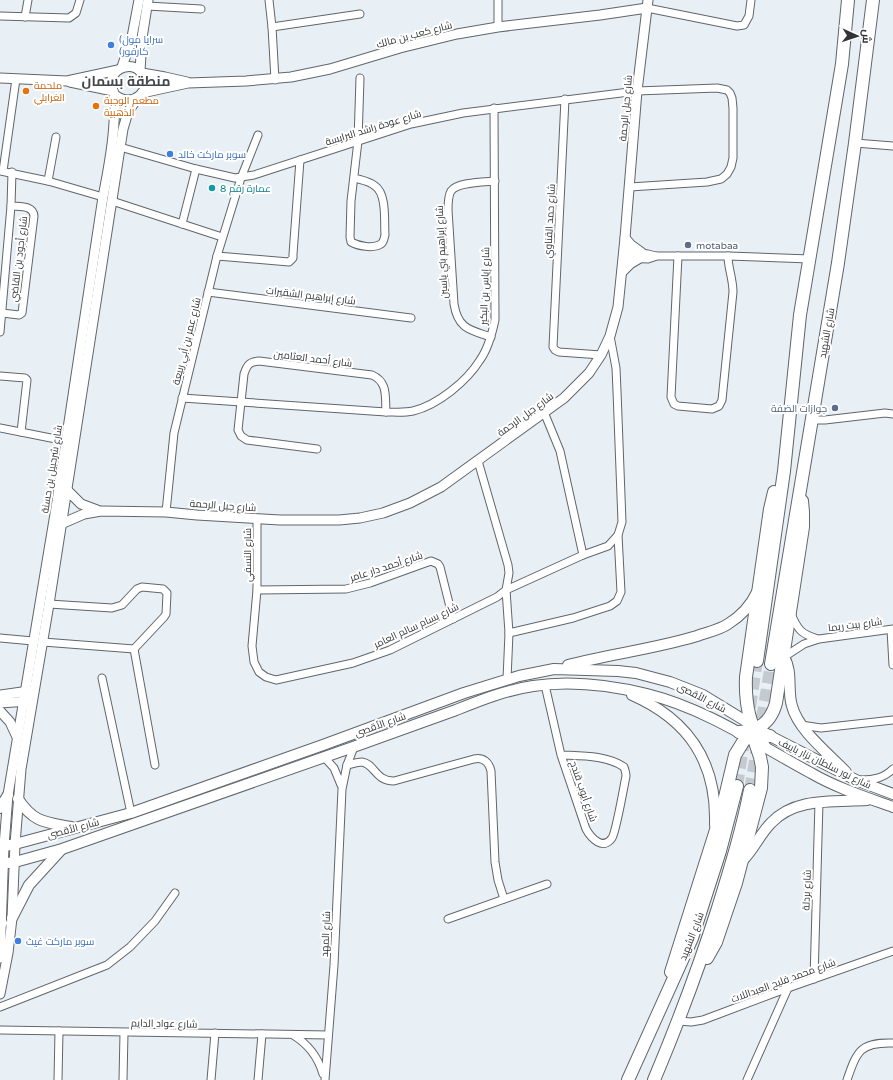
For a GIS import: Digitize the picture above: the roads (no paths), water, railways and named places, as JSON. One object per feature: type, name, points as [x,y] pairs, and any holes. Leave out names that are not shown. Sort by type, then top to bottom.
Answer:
[{"type":"highway","points":[[757,661],[784,471],[797,337],[842,70],[848,0]]},
{"type":"highway","name":"شارع الشهيد","points":[[771,664],[838,263],[856,143],[873,0]]},
{"type":"highway","points":[[699,968],[707,958],[716,942],[732,896],[743,860],[761,788],[762,767],[747,703],[746,678],[770,509],[774,493],[784,471]]},
{"type":"highway","points":[[665,998],[674,960],[725,797],[735,755],[743,742],[768,721],[775,708],[803,527],[803,505],[799,492]]},
{"type":"highway","name":"شارع الشهيد","points":[[628,1080],[694,931],[722,846],[737,786]]},
{"type":"highway","name":"شارع الشهيد","points":[[654,1080],[679,1021],[699,968],[731,867],[750,790]]},
{"type":"main road","points":[[554,669],[588,660],[664,646],[721,628],[741,614],[752,601],[759,586]]},
{"type":"main road","points":[[784,657],[789,671],[792,708],[801,725],[854,779]]},
{"type":"main road","name":"شارع الأقصى","points":[[2,847],[131,813],[464,693],[526,674],[554,669],[618,671],[653,677],[670,682],[698,693],[754,733]]},
{"type":"main road","name":"شارع الأقصى","points":[[2,864],[15,862],[62,849],[354,747],[500,694],[519,689],[569,683],[594,684],[613,687],[649,694],[754,733]]},
{"type":"main road","points":[[613,687],[645,701],[672,718],[697,747],[708,769],[714,792],[715,831]]},
{"type":"main road","name":"شارع نور سلطان نزار باييف","points":[[754,733],[854,779],[893,794]]},
{"type":"main road","name":"شارع نور سلطان نزار باييف","points":[[754,733],[826,781],[893,807]]},
{"type":"main road","points":[[0,808],[8,795]]},
{"type":"main road","points":[[18,799],[26,811],[39,820],[75,828]]},
{"type":"main road","points":[[743,860],[770,824],[792,808],[819,802],[872,800]]},
{"type":"main road","points":[[12,918],[28,886],[62,849]]},
{"type":"street","points":[[25,17],[28,0]]},
{"type":"street","points":[[0,16],[69,18],[76,13],[80,0]]},
{"type":"street","points":[[139,0],[131,42],[120,69],[114,74],[111,86],[118,97],[128,100],[140,95],[145,83],[141,72],[142,38],[147,3],[201,9]]},
{"type":"street","points":[[269,0],[275,80]]},
{"type":"street","points":[[498,0],[498,27]]},
{"type":"street","points":[[648,4],[737,26],[744,25],[749,16],[751,0]]},
{"type":"street","name":"شارع كعب بن مالك","points":[[140,95],[188,82],[275,80],[324,71],[432,40],[498,27],[600,16],[648,4]]},
{"type":"street","name":"شارع جبل الرحمة","points":[[61,524],[76,516],[101,511],[166,512],[257,519],[339,520],[360,518],[383,513],[430,494],[522,430],[578,386],[601,355],[610,336],[618,307],[630,187],[637,91],[648,4]]},
{"type":"street","points":[[272,27],[360,14]]},
{"type":"street","points":[[67,81],[132,67],[141,72]]},
{"type":"street","name":"شارع كعب بن مالك","points":[[141,72],[188,82]]},
{"type":"street","points":[[0,78],[67,81],[114,92]]},
{"type":"street","points":[[354,178],[374,184],[379,188],[383,195],[385,235],[384,240],[380,244],[365,246],[356,245],[351,242],[350,237],[351,201],[358,141],[360,78]]},
{"type":"street","points":[[16,79],[1,171],[12,172],[48,181],[222,237]]},
{"type":"street","name":"شارع عودة راشد البرايسة","points":[[120,147],[196,169],[241,178],[417,123],[463,113],[637,91],[716,88],[727,90],[730,93],[733,108],[732,158],[731,167],[727,174],[721,179],[714,181],[630,187]]},
{"type":"street","name":"شارع شرحبيل بن حسنة","points":[[0,986],[8,953],[12,918],[15,844],[21,769],[49,604],[107,199],[114,126],[114,92]]},
{"type":"street","name":"شارع شرحبيل بن حسنة","points":[[0,958],[2,847],[17,736],[107,199],[125,120],[133,104],[140,95]]},
{"type":"street","name":"شارع حمد القناوي","points":[[565,99],[552,343],[553,349],[556,352],[601,355]]},
{"type":"street","name":"شارع إياس بن البكير","points":[[182,398],[400,412],[413,411],[426,407],[439,400],[454,388],[481,360],[491,337],[495,320],[494,108]]},
{"type":"street","name":"شارع عمر بن أبي ربيعة","points":[[166,512],[174,433],[182,398],[222,237],[241,178],[258,135]]},
{"type":"street","points":[[48,181],[56,137]]},
{"type":"street","points":[[856,143],[893,146]]},
{"type":"street","points":[[217,256],[290,262],[292,260],[300,160]]},
{"type":"street","points":[[182,224],[196,169]]},
{"type":"street","points":[[0,332],[11,206],[12,172]]},
{"type":"street","name":"شارع إبراهيم بني ياسين","points":[[491,337],[467,328],[459,322],[456,314],[454,304],[448,210],[449,196],[454,189],[467,184],[495,182]]},
{"type":"street","name":"شارع أجود بن القاضي","points":[[2,313],[20,315],[22,313],[34,216],[34,211],[31,208],[11,206]]},
{"type":"street","points":[[625,238],[641,256]]},
{"type":"street","points":[[624,254],[641,256],[728,256],[810,259]]},
{"type":"street","points":[[622,272],[641,256]]},
{"type":"street","points":[[678,256],[671,397],[674,404],[678,406],[712,409],[719,406],[722,400],[733,292],[732,278],[728,265],[728,256]]},
{"type":"street","name":"شارع إبراهيم الشقيرات","points":[[208,292],[411,318]]},
{"type":"street","points":[[508,633],[573,618],[610,606],[617,601],[621,592],[618,535],[622,522],[617,391],[616,368],[610,336]]},
{"type":"street","name":"شارع أحمد العثامين","points":[[240,402],[246,366],[251,362],[259,361],[372,375],[378,378],[382,383],[386,412]]},
{"type":"street","points":[[0,376],[25,378],[27,380],[21,432]]},
{"type":"street","points":[[240,402],[238,430],[247,440],[317,449]]},
{"type":"street","points":[[811,420],[825,420],[889,413],[893,409]]},
{"type":"street","points":[[544,412],[560,451],[583,555]]},
{"type":"street","points":[[0,428],[66,441]]},
{"type":"street","points":[[478,461],[508,565],[509,574],[506,590],[508,679]]},
{"type":"street","name":"شارع جبل الرحمة","points":[[66,489],[75,500],[81,504],[101,511]]},
{"type":"street","name":"شارع النسفي","points":[[257,519],[257,590]]},
{"type":"street","name":"شارع بسام سالم العامر","points":[[257,590],[252,646],[254,662],[259,672],[266,677],[276,680],[336,667],[366,659],[390,650],[497,598],[506,590],[583,555],[608,546],[618,535]]},
{"type":"street","name":"شارع أحمد دار عامر","points":[[257,590],[346,589],[370,583],[431,561],[435,562],[440,567],[453,620]]},
{"type":"street","points":[[49,604],[112,608],[122,605],[137,589],[163,589],[166,593],[166,614],[134,649]]},
{"type":"street","name":"شارع بيت ريما","points":[[790,613],[796,626],[801,632],[818,639]]},
{"type":"street","points":[[892,629],[893,665]]},
{"type":"street","name":"شارع بيت ريما","points":[[784,657],[804,644],[818,639],[892,629]]},
{"type":"street","points":[[0,638],[33,640]]},
{"type":"street","points":[[43,642],[134,649]]},
{"type":"street","points":[[134,649],[155,765]]},
{"type":"street","points":[[4,694],[27,677]]},
{"type":"street","points":[[102,678],[131,813]]},
{"type":"street","name":"شارع أيوب قندح","points":[[545,685],[561,755],[590,836],[595,841],[602,844],[608,843],[613,837],[626,774],[624,767],[617,762],[600,758],[561,755]]},
{"type":"street","points":[[4,694],[34,691]]},
{"type":"street","points":[[0,703],[32,701]]},
{"type":"street","points":[[0,711],[10,722],[17,736]]},
{"type":"street","points":[[801,725],[821,728],[893,720]]},
{"type":"street","name":"شارع المهد","points":[[325,1080],[334,965],[342,790],[347,765],[354,747]]},
{"type":"street","name":"شارع المهد","points":[[324,757],[338,775],[342,790]]},
{"type":"street","points":[[347,765],[360,762],[367,764],[384,780],[394,781],[474,759],[486,760],[491,771],[495,868],[504,899]]},
{"type":"street","points":[[854,779],[880,778],[893,769]]},
{"type":"street","name":"شارع بردلة","points":[[814,979],[819,802]]},
{"type":"street","points":[[448,919],[547,884]]},
{"type":"street","points":[[0,1007],[107,965],[130,947],[155,921],[175,893]]},
{"type":"street","name":"شارع محمد فليح العبداللات","points":[[679,1021],[691,1022],[703,1020],[788,988],[893,952]]},
{"type":"street","points":[[747,1080],[788,988]]},
{"type":"street","name":"شارع عواد الدايم","points":[[0,1030],[328,1035]]},
{"type":"street","points":[[58,1080],[59,1031]]},
{"type":"street","points":[[123,1080],[124,1032]]},
{"type":"street","points":[[211,1080],[215,1034]]},
{"type":"street","points":[[258,1080],[262,1034]]},
{"type":"street","points":[[293,1034],[314,1054],[321,1066],[325,1080]]},
{"type":"street","points":[[847,1080],[856,1057],[864,1048],[877,1043],[893,1043]]},
{"type":"tunnel","points":[[750,707],[757,661]]},
{"type":"tunnel","points":[[750,790],[771,664]]},
{"type":"tunnel","points":[[737,786],[744,741]]},
{"type":"place","name":"(سرايا مول (كارفور","points":[[111,45]]},
{"type":"place","name":"ملحمة الغرابلي","points":[[26,91]]},
{"type":"place","name":"مطعم الوجبة الذهبية","points":[[96,106]]},
{"type":"place","name":"سوبر ماركت خالد","points":[[170,154]]},
{"type":"place","name":"عمارة رقم 8","points":[[212,188]]},
{"type":"place","name":"motabaa","points":[[688,245]]},
{"type":"place","name":"جوازات الضفة","points":[[835,408]]},
{"type":"place","name":"سوبر ماركت غيث","points":[[18,941]]},
{"type":"district","name":"منطقة بسمان","points":[[126,81]]}]
